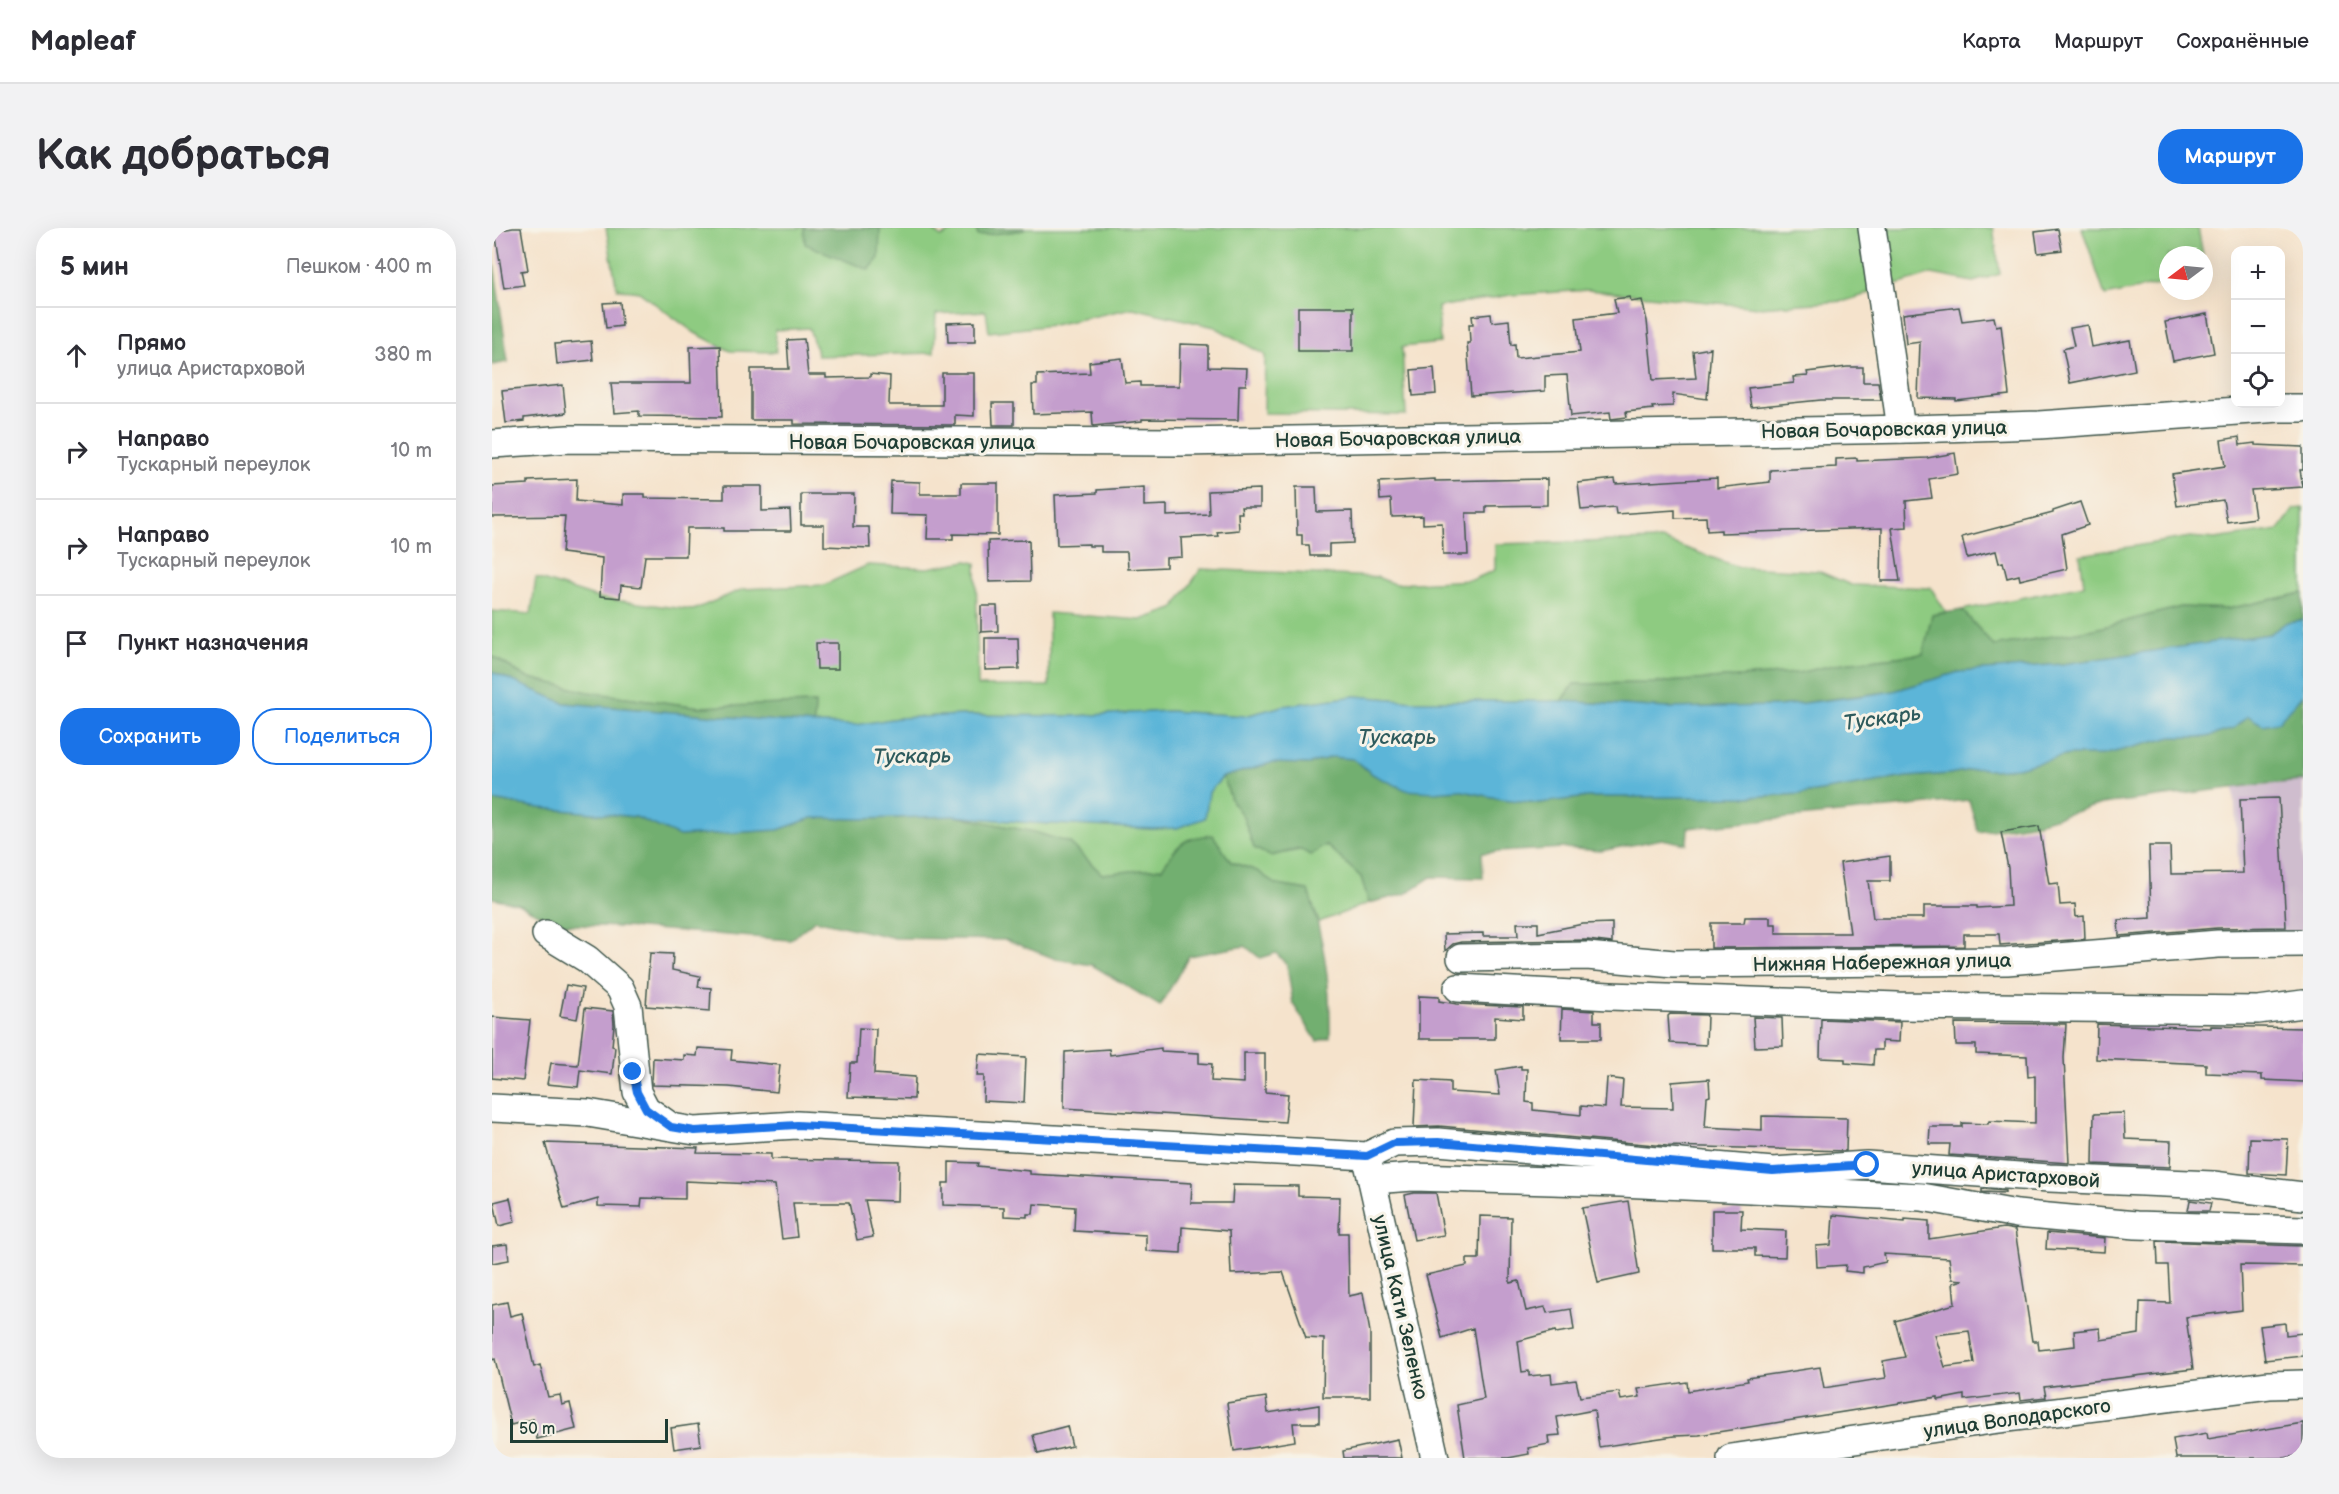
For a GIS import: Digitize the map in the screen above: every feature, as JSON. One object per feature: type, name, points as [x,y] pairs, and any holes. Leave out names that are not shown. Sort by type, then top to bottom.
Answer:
[{"type":"street","points":[[1872,228],[1901,429]]},
{"type":"street","name":"Новая Бочаровская улица","points":[[492,444],[568,439],[1182,442],[1901,429],[2039,425],[2303,408]]},
{"type":"street","points":[[546,934],[587,959],[620,988],[628,1006],[637,1092],[646,1109],[671,1127]]},
{"type":"street","name":"Нижняя Набережная улица","points":[[1461,958],[1587,956],[1674,964],[2007,962],[2218,944],[2303,943]]},
{"type":"street","points":[[1610,996],[1674,964]]},
{"type":"street","points":[[1458,988],[1610,996],[1944,1006],[2258,1010],[2303,1004]]},
{"type":"street","name":"улица Аристарховой","points":[[492,1108],[588,1113],[695,1131],[797,1125],[1369,1168],[1394,1143],[1438,1142],[1773,1171],[1867,1165],[2049,1178],[2213,1185],[2303,1196]]},
{"type":"street","points":[[1369,1168],[1413,1177],[1620,1183],[1922,1197],[2017,1214],[2136,1225],[2303,1230]]},
{"type":"street","name":"улица Кати Зеленко","points":[[1369,1168],[1435,1458]]},
{"type":"street","name":"улица Володарского","points":[[1731,1458],[1818,1452],[1992,1420],[2246,1388],[2303,1384]]},
{"type":"shaded area","points":[[2303,781],[2303,936],[2242,938],[2234,788]]},
{"type":"green space","points":[[606,228],[931,228],[941,237],[958,228],[976,228],[978,236],[1024,230],[1024,228],[1993,228],[2000,274],[1973,282],[1932,274],[1845,301],[1758,307],[1589,290],[1511,295],[1438,307],[1440,343],[1402,347],[1406,415],[1264,413],[1265,355],[1215,327],[1133,308],[1053,325],[989,332],[986,311],[936,314],[934,353],[818,356],[809,328],[775,330],[776,352],[730,351],[695,333],[639,292],[617,289]]},
{"type":"green space","points":[[804,228],[880,228],[879,258],[869,270],[805,244]]},
{"type":"green space","points":[[976,228],[1024,228],[1024,230],[978,236]]},
{"type":"green space","points":[[2082,228],[2198,228],[2201,246],[2159,246],[2159,285],[2105,296]]},
{"type":"green space","points":[[492,249],[508,362],[492,365]]},
{"type":"green space","points":[[2303,508],[2303,593],[2227,609],[2181,607],[2095,629],[1994,646],[1962,610],[2084,585],[2080,555],[2190,537],[2215,539],[2279,530],[2294,509]]},
{"type":"green space","points":[[1664,540],[1738,567],[1818,571],[1851,585],[1931,588],[1946,612],[1932,615],[1923,654],[1843,663],[1798,673],[1653,683],[1574,684],[1562,701],[1414,701],[1356,696],[1283,706],[1245,716],[1169,711],[1073,716],[964,715],[898,718],[856,725],[814,724],[815,703],[700,707],[588,692],[526,677],[492,656],[492,611],[531,614],[536,578],[598,598],[693,610],[743,589],[824,585],[868,565],[928,568],[967,561],[976,563],[978,686],[1049,686],[1049,613],[1141,620],[1173,609],[1201,569],[1377,577],[1394,584],[1472,580],[1495,570],[1495,544]]},
{"type":"green space","points":[[2303,593],[2303,620],[2287,622],[2270,634],[2063,664],[1959,672],[1894,691],[1779,706],[1667,708],[1562,701],[1574,684],[1653,683],[1798,673],[1843,663],[1923,654],[1932,615],[1962,610],[1994,646],[2095,629],[2181,607],[2227,609]]},
{"type":"green space","points":[[492,656],[526,677],[588,692],[700,707],[815,703],[814,724],[564,703],[492,672]]},
{"type":"green space","points":[[2303,694],[2303,781],[2102,804],[2037,823],[1978,832],[1969,800],[1688,828],[1687,844],[1662,839],[1601,851],[1563,848],[1482,853],[1483,878],[1431,877],[1405,894],[1369,903],[1361,877],[1326,845],[1311,855],[1299,849],[1270,856],[1254,848],[1243,816],[1232,802],[1223,777],[1271,763],[1310,764],[1331,757],[1353,759],[1374,775],[1433,792],[1458,790],[1502,799],[1539,803],[1588,797],[1744,797],[1802,794],[1980,768],[1991,770],[2017,768],[2068,755],[2103,755],[2172,737],[2207,737],[2233,728],[2248,715]]},
{"type":"green space","points":[[1223,777],[1232,802],[1243,816],[1254,848],[1270,856],[1326,845],[1361,877],[1369,903],[1319,922],[1307,890],[1277,885],[1257,871],[1231,862],[1176,849],[1162,868],[1102,874],[1070,843],[1034,832],[954,816],[1033,823],[1153,829],[1177,828],[1205,818],[1209,792]]},
{"type":"green space","points":[[492,800],[540,808],[636,817],[680,836],[778,830],[812,818],[954,816],[1034,832],[1070,843],[1102,874],[1162,868],[1183,843],[1194,837],[1213,835],[1231,862],[1257,871],[1277,885],[1308,890],[1325,963],[1330,1037],[1317,1041],[1293,1004],[1287,965],[1276,953],[1260,958],[1245,946],[1189,956],[1160,1006],[1092,965],[1056,959],[1006,940],[895,938],[815,920],[790,940],[557,924],[519,904],[492,898]]},
{"type":"water","name":"Тускарь","points":[[2303,620],[2303,694],[2278,722],[2263,725],[2248,716],[2233,729],[2207,737],[2172,737],[2103,755],[2068,755],[2017,768],[1991,770],[1980,768],[1802,794],[1744,797],[1588,797],[1539,803],[1502,799],[1458,790],[1433,792],[1406,790],[1374,775],[1353,759],[1331,757],[1310,764],[1271,763],[1223,777],[1209,792],[1205,818],[1177,828],[1153,829],[1033,823],[954,816],[812,818],[778,830],[679,836],[636,817],[540,808],[492,800],[492,672],[564,703],[814,724],[856,725],[898,718],[964,715],[1073,716],[1169,711],[1245,716],[1283,706],[1356,696],[1414,701],[1562,701],[1667,708],[1779,706],[1894,691],[1959,672],[2063,664],[2270,634],[2287,622]]},
{"type":"building","points":[[521,228],[528,270],[521,271],[524,285],[504,288],[495,231]]},
{"type":"building","points":[[2058,229],[2062,250],[2038,253],[2035,232]]},
{"type":"building","points":[[1630,297],[1631,302],[1642,300],[1647,321],[1653,380],[1696,378],[1693,351],[1711,348],[1707,399],[1673,394],[1673,406],[1626,412],[1627,417],[1611,419],[1610,412],[1571,416],[1567,375],[1545,376],[1545,391],[1471,396],[1467,343],[1470,343],[1469,324],[1473,324],[1472,316],[1491,314],[1492,322],[1509,320],[1511,345],[1515,344],[1516,358],[1580,352],[1576,318],[1617,313],[1614,299]]},
{"type":"building","points":[[620,302],[622,326],[606,328],[603,303]]},
{"type":"building","points":[[1298,307],[1353,307],[1353,351],[1298,351]]},
{"type":"building","points":[[1959,307],[1962,321],[1994,317],[1996,326],[2001,325],[2009,395],[1956,401],[1956,399],[1918,398],[1920,342],[1906,344],[1903,314]]},
{"type":"building","points":[[2207,314],[2214,353],[2173,361],[2165,322]]},
{"type":"building","points":[[975,322],[975,342],[948,342],[947,323]]},
{"type":"building","points":[[2088,325],[2092,347],[2130,340],[2135,370],[2070,383],[2063,349],[2074,346],[2070,328]]},
{"type":"building","points":[[804,339],[808,375],[826,375],[826,378],[870,377],[870,374],[890,376],[889,405],[942,405],[942,373],[974,373],[974,416],[955,415],[955,425],[794,424],[794,420],[751,420],[751,369],[789,369],[787,340]]},
{"type":"building","points":[[591,341],[593,360],[557,364],[555,344]]},
{"type":"building","points":[[1180,344],[1208,345],[1208,367],[1247,368],[1246,385],[1239,385],[1238,420],[1142,419],[1142,421],[1093,426],[1092,412],[1033,414],[1032,385],[1037,385],[1037,375],[1090,373],[1089,362],[1122,358],[1125,383],[1140,382],[1140,386],[1179,386]]},
{"type":"building","points":[[720,346],[722,417],[639,416],[639,411],[614,413],[611,383],[691,383],[690,347]]},
{"type":"building","points":[[1863,367],[1863,382],[1878,382],[1881,400],[1821,400],[1751,407],[1748,388],[1794,383],[1793,377],[1808,376],[1807,372]]},
{"type":"building","points":[[1434,368],[1436,394],[1413,396],[1411,370]]},
{"type":"building","points":[[563,385],[566,413],[524,418],[524,421],[506,423],[502,391]]},
{"type":"building","points":[[992,403],[1014,403],[1014,425],[993,425]]},
{"type":"building","points":[[2239,437],[2240,445],[2255,443],[2255,445],[2303,447],[2303,470],[2300,470],[2303,487],[2251,490],[2255,518],[2227,522],[2223,500],[2177,506],[2172,474],[2225,466],[2221,440]]},
{"type":"building","points":[[1955,453],[1958,474],[1929,479],[1932,498],[1906,501],[1907,527],[1892,528],[1900,581],[1881,581],[1882,528],[1721,533],[1721,530],[1707,531],[1706,517],[1675,518],[1675,510],[1616,514],[1615,507],[1581,510],[1578,483],[1615,479],[1616,484],[1717,478],[1717,488],[1770,482],[1770,470],[1836,467],[1836,459],[1857,458],[1857,461],[1927,458]]},
{"type":"building","points":[[577,479],[576,501],[623,505],[623,494],[645,494],[645,498],[724,499],[724,486],[762,486],[762,511],[790,510],[791,531],[724,531],[724,528],[687,528],[686,556],[645,556],[641,587],[621,585],[620,598],[600,596],[602,558],[562,553],[565,516],[492,517],[492,486],[528,484],[528,481]]},
{"type":"building","points":[[1435,479],[1435,481],[1547,479],[1547,505],[1486,506],[1486,513],[1466,513],[1468,555],[1443,555],[1442,523],[1423,524],[1423,516],[1392,517],[1391,499],[1380,500],[1379,482]]},
{"type":"building","points":[[891,481],[920,482],[920,494],[961,494],[961,483],[998,483],[998,535],[953,534],[953,539],[927,539],[928,515],[890,514]]},
{"type":"building","points":[[1144,487],[1144,506],[1167,505],[1167,516],[1209,514],[1208,491],[1260,489],[1260,507],[1241,507],[1242,513],[1238,513],[1239,530],[1217,532],[1218,536],[1181,538],[1182,557],[1166,558],[1166,567],[1128,569],[1127,552],[1101,552],[1101,546],[1089,546],[1089,544],[1057,545],[1055,495]]},
{"type":"building","points":[[1296,487],[1316,487],[1317,512],[1352,511],[1353,543],[1329,544],[1329,556],[1310,556],[1309,545],[1302,545],[1302,535],[1297,535]]},
{"type":"building","points":[[801,494],[854,494],[853,527],[869,527],[870,548],[824,546],[824,525],[801,525]]},
{"type":"building","points":[[2080,502],[2088,525],[2062,534],[2067,569],[2020,580],[2019,575],[2007,578],[2003,562],[1999,563],[1996,551],[1967,558],[1962,537],[2053,513],[2053,511]]},
{"type":"building","points":[[1029,540],[1030,581],[989,582],[988,541]]},
{"type":"building","points":[[981,606],[997,606],[998,631],[981,632]]},
{"type":"building","points":[[985,638],[1018,638],[1019,669],[985,670]]},
{"type":"building","points":[[816,643],[838,643],[838,669],[817,669]]},
{"type":"building","points":[[2279,798],[2286,927],[2217,928],[2119,936],[2118,920],[2151,918],[2149,846],[2170,846],[2171,874],[2243,873],[2240,799]]},
{"type":"building","points":[[2039,826],[2049,884],[2058,883],[2060,905],[2075,904],[2076,917],[2084,916],[2085,939],[2000,945],[1999,934],[1964,934],[1964,946],[1711,948],[1711,923],[1744,923],[1745,917],[1770,917],[1770,924],[1776,924],[1776,933],[1850,933],[1840,863],[1890,856],[1890,881],[1868,881],[1873,918],[1924,918],[1924,906],[1977,906],[1977,908],[2010,906],[2008,868],[2001,832]]},
{"type":"building","points":[[1517,923],[1538,923],[1538,933],[1583,924],[1612,923],[1612,943],[1587,940],[1461,942],[1453,944],[1445,951],[1444,934],[1483,933],[1483,936],[1518,936]]},
{"type":"building","points":[[650,953],[673,954],[672,970],[700,976],[698,987],[711,988],[710,1011],[646,1006]]},
{"type":"building","points":[[566,985],[583,988],[577,1019],[560,1016]]},
{"type":"building","points":[[1419,996],[1439,997],[1439,1001],[1457,1004],[1523,1007],[1523,1019],[1495,1017],[1495,1039],[1419,1039]]},
{"type":"building","points":[[585,1008],[613,1011],[612,1046],[615,1047],[612,1074],[580,1070],[578,1087],[547,1084],[551,1063],[578,1065]]},
{"type":"building","points":[[1562,1009],[1594,1011],[1594,1022],[1601,1022],[1601,1039],[1561,1039]]},
{"type":"building","points":[[1670,1014],[1707,1015],[1706,1045],[1670,1043],[1668,1016]]},
{"type":"building","points":[[492,1017],[530,1020],[523,1081],[492,1078]]},
{"type":"building","points":[[1753,1017],[1782,1018],[1783,1046],[1755,1047]]},
{"type":"building","points":[[1821,1019],[1900,1022],[1899,1042],[1882,1041],[1882,1050],[1874,1050],[1873,1065],[1845,1063],[1845,1059],[1820,1058]]},
{"type":"building","points":[[1955,1023],[2066,1024],[2064,1058],[2069,1163],[1949,1155],[1950,1144],[1929,1144],[1930,1127],[1962,1127],[1962,1123],[1988,1124],[1989,1121],[2035,1123],[2035,1076],[2028,1077],[2027,1056],[1976,1054],[1976,1045],[1956,1045]]},
{"type":"building","points":[[2097,1024],[2303,1028],[2303,1082],[2262,1080],[2262,1075],[2206,1073],[2206,1064],[2096,1059]]},
{"type":"building","points":[[859,1028],[876,1029],[874,1074],[915,1077],[914,1099],[848,1097],[850,1063],[857,1063]]},
{"type":"building","points":[[698,1048],[732,1050],[731,1060],[780,1065],[777,1092],[729,1087],[652,1085],[653,1058],[684,1060],[684,1055],[697,1056]]},
{"type":"building","points":[[1161,1048],[1161,1051],[1199,1053],[1199,1063],[1212,1064],[1211,1081],[1244,1083],[1244,1053],[1265,1053],[1265,1092],[1288,1094],[1285,1122],[1064,1108],[1065,1052],[1109,1049],[1110,1055]]},
{"type":"building","points":[[979,1054],[1026,1057],[1024,1103],[983,1101],[984,1076],[977,1076]]},
{"type":"building","points":[[1521,1066],[1521,1069],[1527,1069],[1526,1102],[1533,1103],[1533,1110],[1581,1115],[1581,1106],[1605,1108],[1607,1078],[1623,1080],[1621,1107],[1673,1108],[1672,1082],[1709,1079],[1710,1096],[1707,1097],[1705,1127],[1762,1130],[1762,1116],[1847,1118],[1846,1151],[1667,1146],[1439,1126],[1414,1127],[1416,1080],[1450,1082],[1450,1092],[1500,1095],[1496,1070]]},
{"type":"building","points":[[2124,1113],[2125,1139],[2171,1141],[2170,1167],[2093,1164],[2094,1114]]},
{"type":"building","points":[[2250,1138],[2288,1139],[2286,1175],[2249,1173]]},
{"type":"building","points":[[545,1143],[698,1148],[697,1153],[771,1154],[771,1159],[899,1161],[898,1201],[865,1200],[873,1237],[857,1240],[849,1203],[793,1203],[797,1237],[782,1239],[775,1185],[685,1181],[685,1199],[642,1198],[641,1207],[598,1206],[598,1199],[564,1209]]},
{"type":"building","points":[[949,1162],[978,1163],[977,1166],[1030,1171],[1030,1174],[1192,1183],[1191,1203],[1232,1203],[1233,1185],[1298,1186],[1298,1196],[1340,1197],[1339,1233],[1348,1233],[1349,1296],[1363,1293],[1370,1332],[1370,1397],[1323,1397],[1324,1339],[1306,1338],[1283,1272],[1231,1274],[1229,1231],[1182,1227],[1181,1253],[1146,1251],[1146,1235],[1074,1231],[1075,1207],[1034,1204],[1033,1214],[1027,1214],[1027,1217],[1004,1216],[1004,1207],[943,1205],[943,1183],[949,1183]]},
{"type":"building","points":[[1982,1189],[2005,1191],[2005,1193],[1982,1192]]},
{"type":"building","points":[[1436,1193],[1444,1235],[1414,1240],[1405,1195]]},
{"type":"building","points":[[510,1198],[515,1222],[499,1226],[494,1202]]},
{"type":"building","points":[[2190,1200],[2211,1203],[2209,1211],[2188,1211]]},
{"type":"building","points":[[1628,1201],[1639,1274],[1598,1283],[1582,1208]]},
{"type":"building","points":[[1712,1210],[1742,1210],[1741,1229],[1786,1231],[1785,1257],[1755,1256],[1755,1248],[1712,1248]]},
{"type":"building","points":[[1833,1215],[1905,1222],[1905,1219],[1929,1221],[1929,1239],[2004,1228],[2015,1230],[2032,1341],[2038,1341],[2039,1350],[2075,1346],[2074,1331],[2100,1328],[2101,1340],[2139,1334],[2140,1302],[2170,1303],[2168,1265],[2158,1265],[2157,1241],[2303,1246],[2303,1266],[2240,1265],[2242,1310],[2186,1317],[2193,1369],[2044,1387],[2046,1397],[2021,1400],[2020,1393],[1964,1400],[1964,1395],[1938,1400],[1938,1397],[1699,1435],[1674,1436],[1599,1447],[1594,1410],[1557,1417],[1560,1435],[1548,1436],[1549,1444],[1528,1448],[1529,1454],[1508,1458],[1465,1458],[1457,1405],[1484,1399],[1473,1328],[1442,1338],[1426,1275],[1467,1266],[1467,1259],[1479,1259],[1480,1216],[1511,1217],[1510,1283],[1519,1281],[1526,1311],[1545,1307],[1547,1313],[1571,1309],[1574,1330],[1556,1333],[1555,1331],[1518,1341],[1522,1372],[1529,1371],[1529,1376],[1551,1374],[1552,1383],[1576,1380],[1580,1397],[1619,1392],[1621,1400],[1640,1397],[1638,1389],[1687,1382],[1688,1391],[1748,1381],[1747,1378],[1820,1367],[1824,1388],[1886,1378],[1883,1361],[1905,1357],[1895,1321],[1955,1304],[1953,1283],[1963,1280],[1952,1279],[1949,1258],[1884,1254],[1886,1262],[1863,1267],[1863,1273],[1845,1271],[1846,1265],[1817,1267],[1816,1246],[1831,1245]],"holes":[[[1969,1331],[1974,1363],[1945,1367],[1935,1335]]]},
{"type":"building","points":[[2047,1233],[2105,1238],[2104,1252],[2046,1249]]},
{"type":"building","points":[[507,1244],[509,1260],[492,1263],[492,1246]]},
{"type":"building","points":[[507,1302],[510,1316],[522,1313],[534,1367],[540,1365],[548,1397],[560,1395],[562,1405],[570,1403],[576,1429],[537,1439],[533,1419],[511,1425],[495,1359],[492,1360],[492,1305]]},
{"type":"building","points":[[2285,1323],[2286,1335],[2303,1333],[2303,1356],[2265,1360],[2260,1326]]},
{"type":"building","points":[[1266,1397],[1268,1413],[1319,1405],[1319,1423],[1293,1423],[1295,1441],[1234,1451],[1227,1403]]},
{"type":"building","points":[[2303,1423],[2303,1455],[2284,1458],[2176,1458],[2173,1439],[2207,1433],[2208,1439]]},
{"type":"building","points":[[698,1424],[701,1445],[674,1449],[671,1428]]},
{"type":"building","points":[[1067,1426],[1072,1446],[1038,1454],[1033,1435]]},
{"type":"building","points":[[1398,1439],[1402,1458],[1344,1458],[1343,1451]]},
{"type":"route","points":[[633,1072],[637,1092],[646,1109],[671,1127],[695,1131],[797,1125],[1367,1156],[1394,1143],[1438,1142],[1773,1171],[1867,1165]]}]
